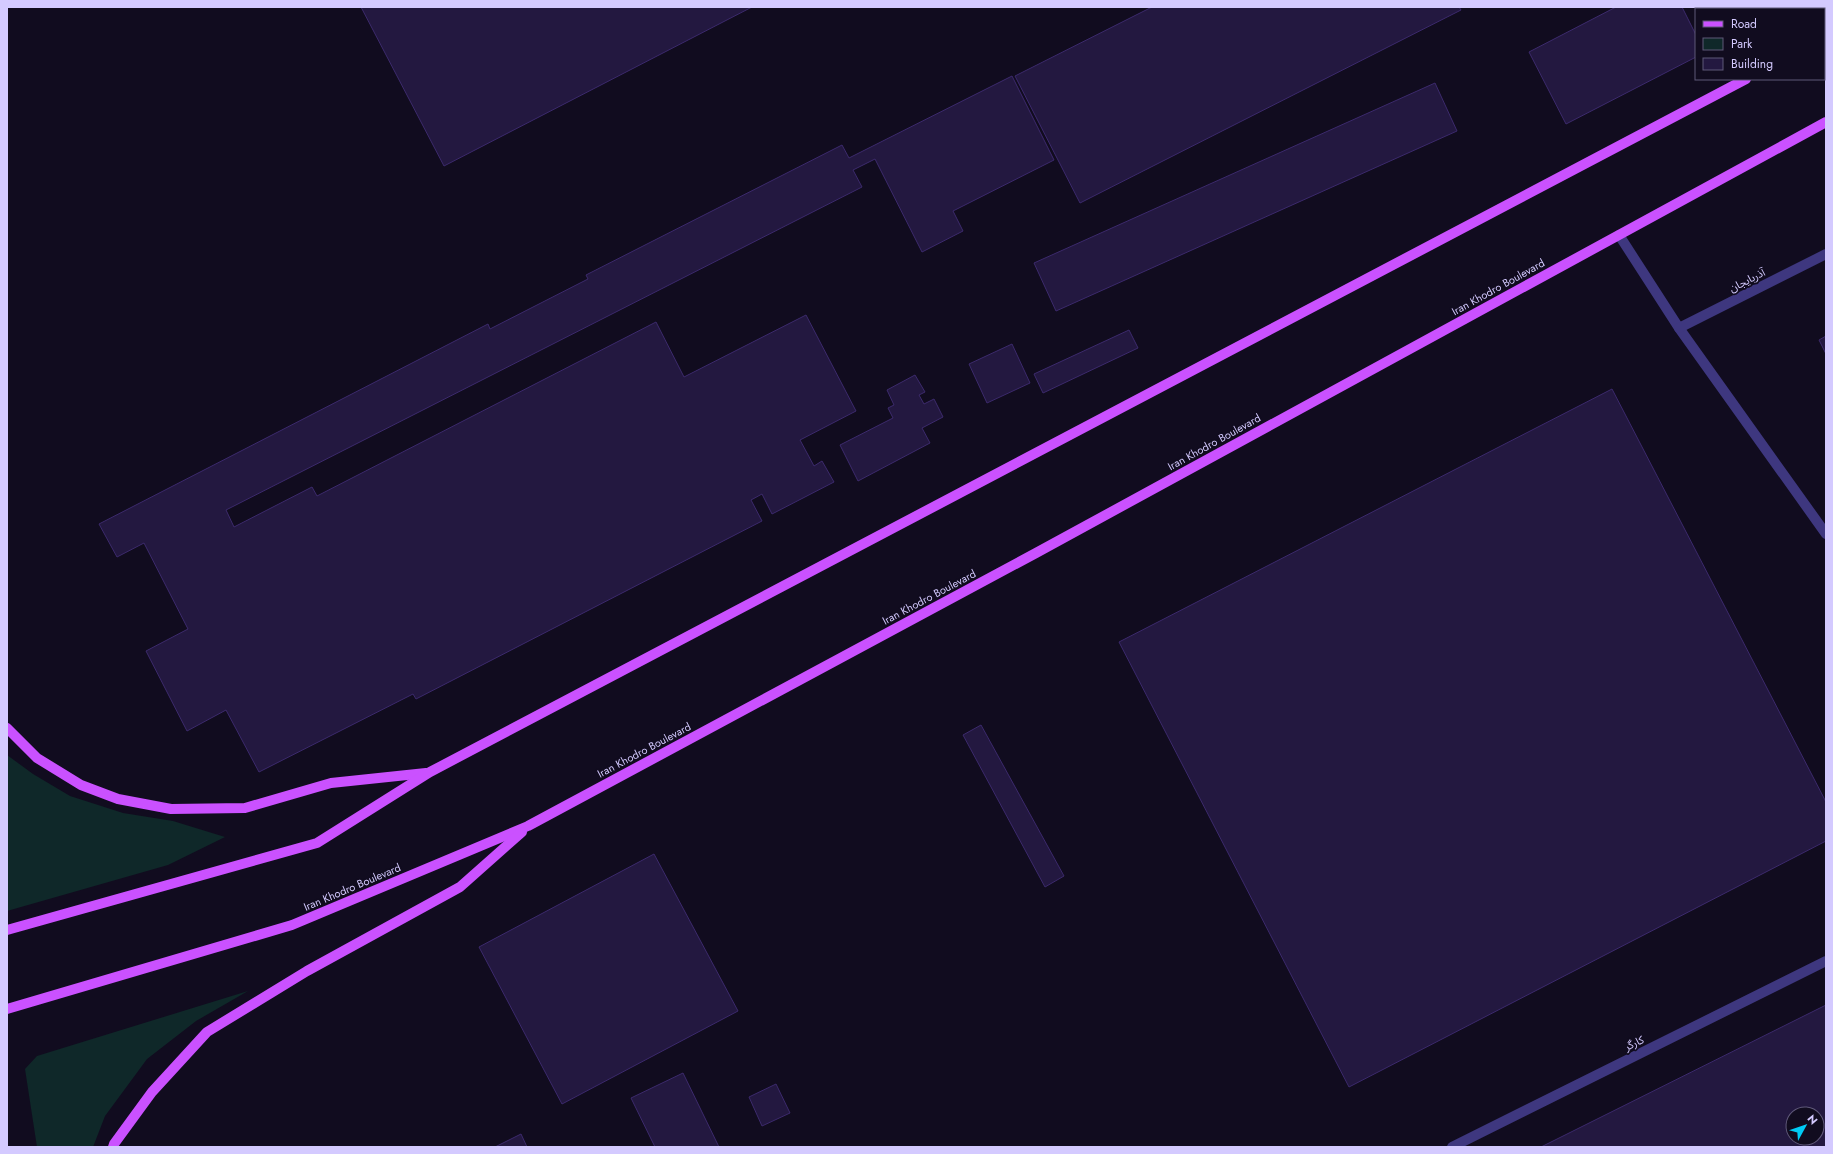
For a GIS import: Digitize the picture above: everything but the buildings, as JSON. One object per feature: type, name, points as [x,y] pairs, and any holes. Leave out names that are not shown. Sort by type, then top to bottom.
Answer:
[{"type":"main road","points":[[7,930],[317,843],[430,772],[1744,80]]},
{"type":"main road","name":"Iran Khodro Boulevard","points":[[7,1009],[292,925],[528,826],[1036,553],[1826,122]]},
{"type":"main road","points":[[7,728],[37,758],[81,785],[118,799],[171,809],[245,808],[331,783],[430,772]]},
{"type":"main road","points":[[113,1147],[152,1092],[207,1032],[307,971],[460,887],[528,826]]},
{"type":"lane","points":[[1619,235],[1679,328],[1826,534]]},
{"type":"lane","name":"آذربایجان","points":[[1679,328],[1826,254]]},
{"type":"lane","name":"کارگر","points":[[1452,1147],[1826,961]]},
{"type":"green space","points":[[7,755],[33,774],[70,796],[123,813],[173,821],[225,837],[168,865],[7,911]]},
{"type":"green space","points":[[248,991],[196,1021],[147,1059],[105,1116],[93,1147],[37,1147],[25,1069],[37,1056]]}]
